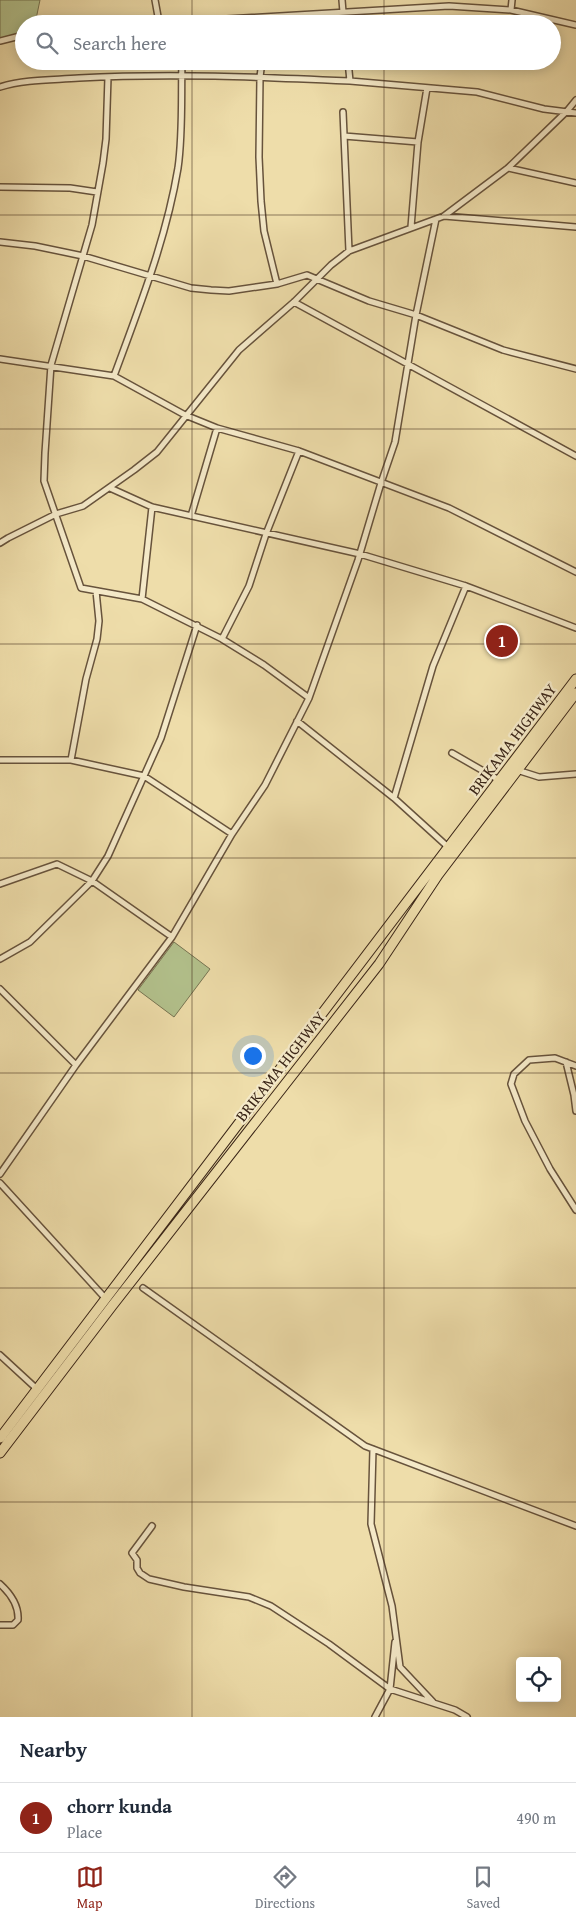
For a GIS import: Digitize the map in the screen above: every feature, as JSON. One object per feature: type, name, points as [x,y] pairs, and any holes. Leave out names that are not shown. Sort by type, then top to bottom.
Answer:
[{"type":"highway","name":"BRIKAMA HIGHWAY","points":[[109,1302],[378,964],[438,875],[576,679]]},
{"type":"highway","name":"BRIKAMA HIGHWAY","points":[[0,1453],[41,1392],[448,847],[499,780],[514,768],[576,693]]},
{"type":"highway","name":"BRIKAMA HIGHWAY","points":[[0,1438],[41,1392]]},
{"type":"street","points":[[155,0],[158,15]]},
{"type":"street","points":[[342,0],[342,15]]},
{"type":"street","points":[[510,10],[512,0]]},
{"type":"street","points":[[287,15],[448,3],[510,10],[532,15]]},
{"type":"street","points":[[561,22],[576,25]]},
{"type":"street","points":[[0,41],[15,37]]},
{"type":"street","points":[[114,376],[151,276],[167,220],[178,167],[182,70]]},
{"type":"street","points":[[261,70],[259,157],[261,201],[264,231],[277,284]]},
{"type":"street","points":[[349,70],[350,82]]},
{"type":"street","points":[[108,77],[106,138],[92,225],[51,365],[44,480],[81,588],[142,598],[222,639],[309,698]]},
{"type":"street","points":[[0,87],[44,80],[108,77],[260,77],[477,92],[544,109],[576,113]]},
{"type":"street","points":[[411,227],[418,142],[427,88]]},
{"type":"street","points":[[0,543],[56,514],[83,506],[157,452],[239,350],[349,251],[444,216],[508,168],[576,100]]},
{"type":"street","points":[[343,112],[349,251]]},
{"type":"street","points":[[344,136],[418,142]]},
{"type":"street","points":[[508,168],[576,183]]},
{"type":"street","points":[[0,187],[70,188],[97,192]]},
{"type":"street","points":[[444,216],[576,227]]},
{"type":"street","points":[[0,1174],[76,1065],[172,938],[232,834],[265,785],[309,698],[360,554],[395,442],[416,314],[436,219]]},
{"type":"street","points":[[0,242],[34,246],[83,256],[191,288],[229,291],[277,284],[307,275],[315,280],[369,301],[416,314],[503,350],[576,369]]},
{"type":"street","points":[[294,302],[576,456]]},
{"type":"street","points":[[0,358],[114,376],[185,415],[217,428],[299,451],[449,508],[576,572]]},
{"type":"street","points":[[191,516],[217,428]]},
{"type":"street","points":[[222,639],[249,586],[266,534],[299,451]]},
{"type":"street","points":[[110,488],[152,507],[360,554],[466,586],[576,628]]},
{"type":"street","points":[[142,598],[152,507]]},
{"type":"street","points":[[394,798],[433,666],[466,586]]},
{"type":"street","points":[[71,760],[86,679],[97,639],[99,621],[96,591]]},
{"type":"street","points":[[0,958],[30,942],[92,881],[108,856],[161,738],[197,626]]},
{"type":"street","points":[[297,721],[394,798],[448,847]]},
{"type":"street","points":[[452,753],[499,780]]},
{"type":"street","points":[[0,760],[71,760],[144,776],[232,834]]},
{"type":"street","points":[[514,768],[539,777],[576,774]]},
{"type":"street","points":[[0,884],[57,864],[92,881],[172,938]]},
{"type":"street","points":[[0,989],[76,1065]]},
{"type":"street","points":[[576,1066],[555,1058],[529,1060],[514,1074],[511,1084],[525,1122],[576,1210]]},
{"type":"street","points":[[566,1062],[576,1111]]},
{"type":"street","points":[[0,1183],[109,1302]]},
{"type":"street","points":[[143,1288],[365,1446],[576,1526]]},
{"type":"street","points":[[0,1355],[41,1392]]},
{"type":"street","points":[[373,1449],[371,1524],[392,1606],[400,1667],[434,1704]]},
{"type":"street","points":[[152,1526],[132,1553],[137,1560],[137,1568],[140,1573],[160,1583],[249,1596],[271,1606],[329,1644],[390,1689],[467,1717]]},
{"type":"street","points":[[0,1584],[14,1599],[19,1612],[18,1620],[13,1625],[0,1625]]},
{"type":"street","points":[[375,1717],[390,1689],[396,1631]]},
{"type":"green space","points":[[0,0],[40,0],[37,15],[15,15],[15,38],[0,44]]},
{"type":"green space","points":[[174,942],[210,969],[174,1017],[138,990]]},
{"type":"place","name":"chorr kunda","points":[[502,641]]}]
